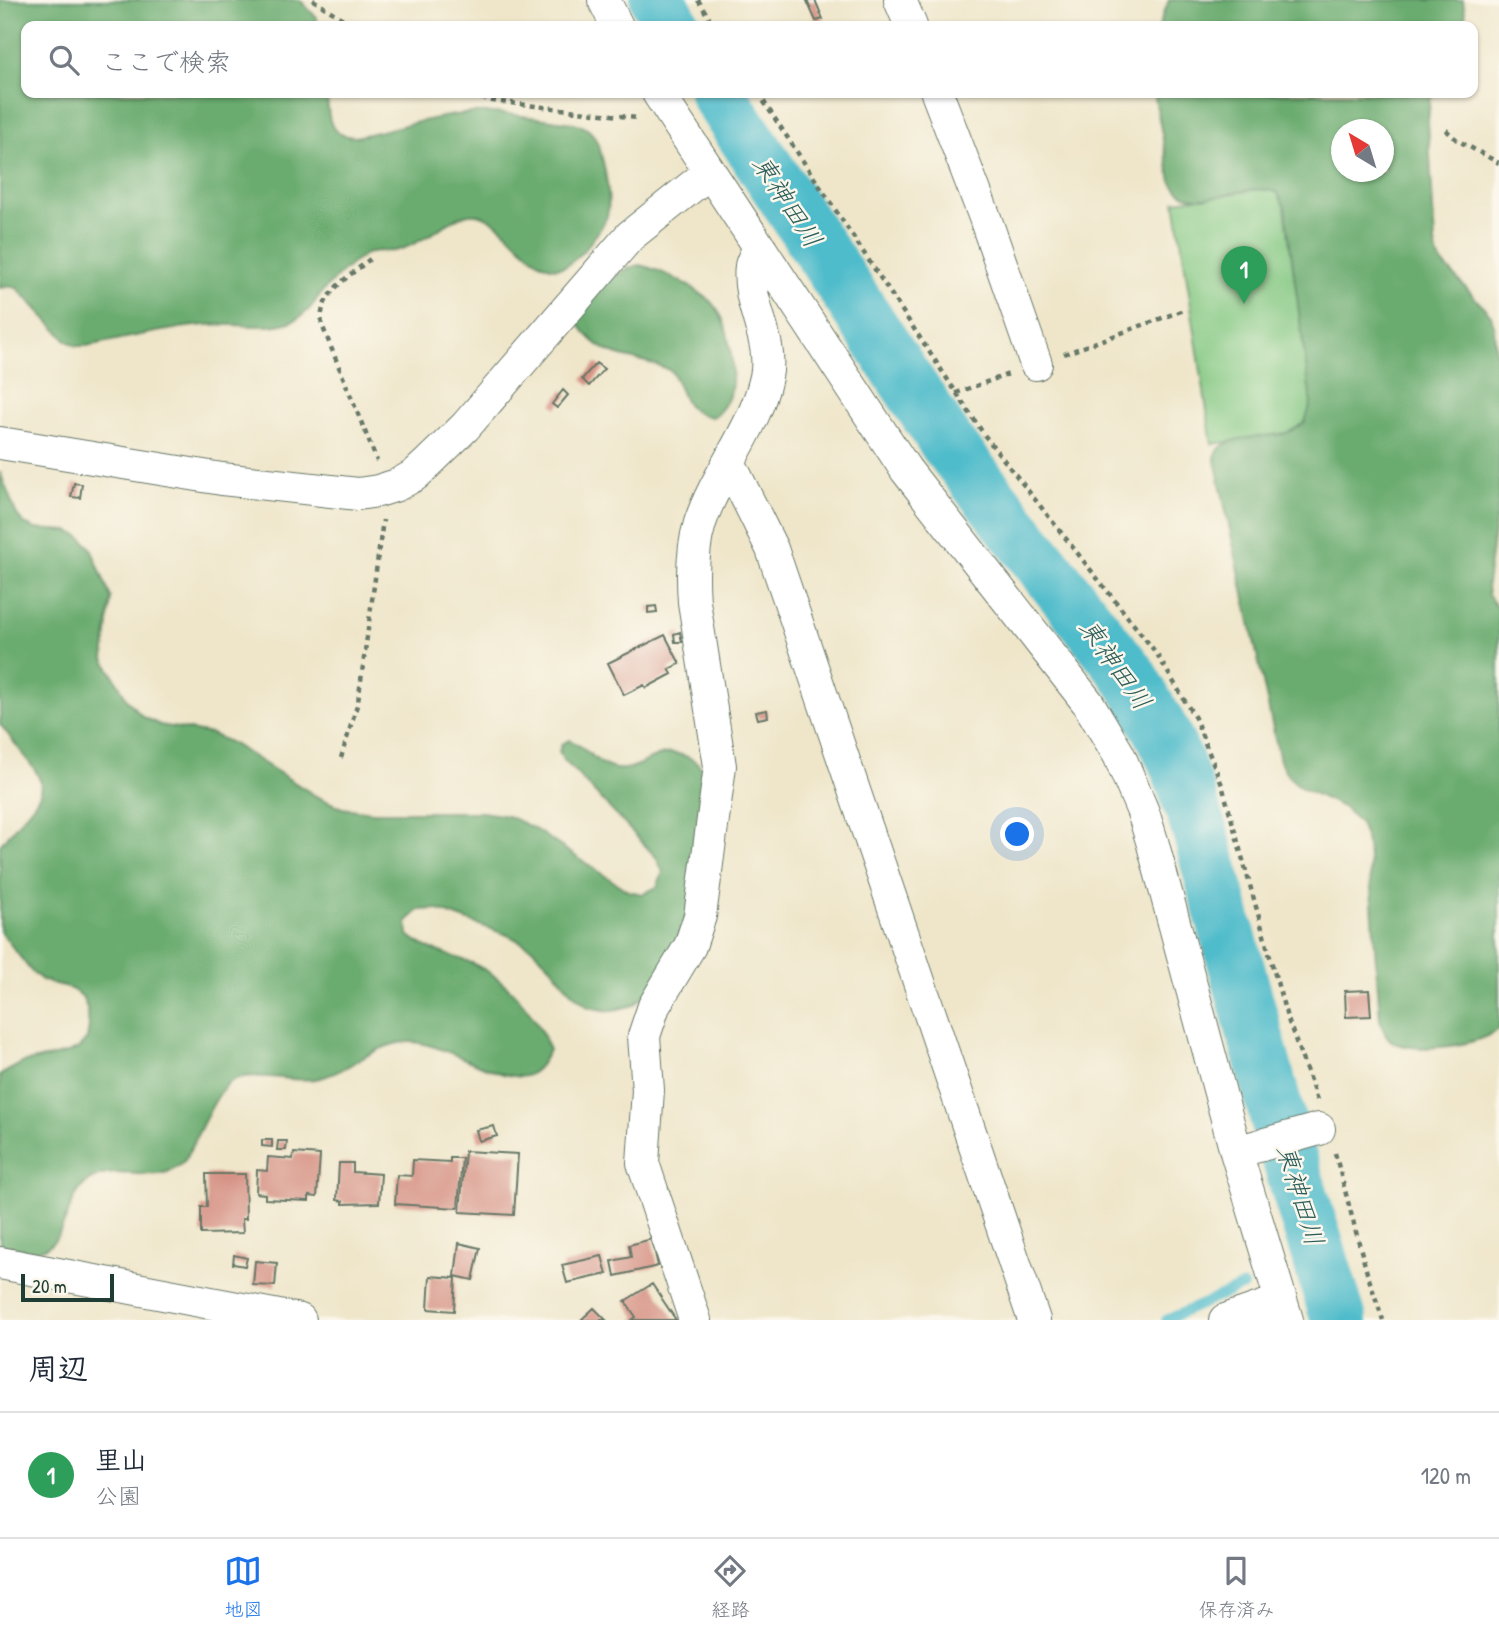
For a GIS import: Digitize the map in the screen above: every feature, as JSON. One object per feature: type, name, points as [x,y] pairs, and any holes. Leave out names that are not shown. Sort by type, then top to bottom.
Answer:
[{"type":"street","points":[[604,0],[614,21]]},
{"type":"street","points":[[900,0],[909,21]]},
{"type":"street","points":[[661,98],[917,485],[1088,703],[1119,755],[1152,841],[1284,1311],[1226,1320]]},
{"type":"street","points":[[939,98],[984,215],[1036,364]]},
{"type":"street","points":[[0,443],[222,479],[358,494],[387,488],[415,475],[449,444],[630,236],[710,172]]},
{"type":"street","points":[[695,1320],[643,1163],[648,1090],[644,1044],[654,1006],[691,946],[700,916],[720,766],[694,602],[694,550],[699,524],[709,500],[763,393],[767,348],[751,285],[751,264],[760,247]]},
{"type":"street","points":[[729,462],[772,549],[1034,1320]]},
{"type":"street","points":[[1240,1151],[1323,1128]]},
{"type":"street","points":[[0,1263],[300,1320]]},
{"type":"path","points":[[313,0],[346,21]]},
{"type":"path","points":[[698,0],[712,21]]},
{"type":"path","points":[[479,98],[493,102],[678,123]]},
{"type":"path","points":[[761,98],[985,436],[1157,654],[1195,718],[1223,785],[1286,1014],[1383,1320]]},
{"type":"path","points":[[1446,130],[1457,140],[1499,163]]},
{"type":"path","points":[[341,758],[358,702],[387,488],[322,325],[320,313],[331,293],[370,259]]},
{"type":"path","points":[[956,393],[1184,310]]},
{"type":"green space","points":[[0,0],[300,0],[317,21],[21,21],[21,98],[327,98],[329,117],[334,129],[346,136],[355,137],[457,115],[510,114],[574,123],[589,130],[598,145],[604,165],[608,188],[607,216],[590,243],[567,265],[554,268],[542,264],[492,220],[479,214],[465,215],[404,248],[364,255],[333,281],[304,314],[285,324],[191,326],[76,346],[67,341],[17,288],[0,288]]},
{"type":"green space","points":[[1169,0],[1463,0],[1466,21],[1161,21]]},
{"type":"green space","points":[[1155,98],[1431,98],[1428,121],[1438,258],[1491,315],[1499,410],[1499,496],[1487,584],[1488,595],[1499,610],[1499,1028],[1464,1044],[1432,1048],[1403,1046],[1393,1042],[1383,1029],[1380,1019],[1368,846],[1360,823],[1343,807],[1300,787],[1288,776],[1280,761],[1215,460],[1218,451],[1233,441],[1294,430],[1305,422],[1311,403],[1285,206],[1277,192],[1260,189],[1211,197],[1188,196],[1179,191],[1171,181]]},
{"type":"green space","points":[[1261,189],[1277,192],[1285,206],[1311,403],[1306,422],[1287,433],[1212,444],[1175,201]]},
{"type":"green space","points":[[639,265],[690,287],[709,300],[720,314],[730,347],[732,381],[726,402],[713,417],[703,415],[689,406],[671,371],[600,347],[579,325],[580,317],[612,278]]},
{"type":"green space","points":[[0,472],[16,513],[24,524],[36,529],[69,531],[81,537],[91,548],[111,598],[104,659],[128,701],[143,717],[160,725],[212,734],[233,744],[316,796],[342,808],[373,812],[482,812],[508,816],[533,828],[628,891],[643,894],[657,887],[663,872],[656,857],[562,758],[559,751],[562,744],[569,740],[603,764],[616,769],[634,767],[666,754],[685,756],[697,762],[706,779],[689,914],[652,988],[634,1005],[610,1011],[588,1007],[532,948],[510,936],[436,909],[419,910],[407,921],[408,935],[430,949],[485,970],[509,988],[529,1010],[549,1050],[537,1069],[525,1076],[514,1076],[437,1048],[408,1042],[384,1048],[327,1076],[315,1079],[259,1076],[238,1078],[230,1082],[219,1095],[185,1160],[175,1168],[165,1173],[118,1173],[94,1178],[84,1184],[77,1193],[58,1236],[51,1244],[32,1250],[0,1244],[0,1075],[22,1063],[79,1048],[87,1039],[89,1027],[87,1008],[82,996],[71,989],[42,980],[31,971],[0,931],[0,845],[34,804],[40,794],[41,782],[0,724]]},
{"type":"building","points":[[815,0],[823,19],[816,21],[807,1]]},
{"type":"building","points":[[596,363],[604,369],[589,386],[582,379]]},
{"type":"building","points":[[563,390],[568,395],[557,408],[552,404]]},
{"type":"building","points":[[74,483],[82,484],[80,498],[71,497]]},
{"type":"building","points":[[656,606],[657,612],[648,613],[648,607]]},
{"type":"building","points":[[680,632],[682,642],[675,642],[674,634]]},
{"type":"building","points":[[665,635],[680,664],[669,669],[672,674],[646,688],[644,685],[624,695],[608,663]]},
{"type":"building","points":[[767,710],[768,717],[758,719],[756,712]]},
{"type":"building","points":[[1369,990],[1371,1016],[1346,1017],[1345,991]]},
{"type":"building","points":[[494,1126],[497,1136],[479,1141],[476,1130]]},
{"type":"building","points":[[262,1140],[272,1140],[272,1147],[262,1146]]},
{"type":"building","points":[[278,1141],[287,1141],[286,1150],[277,1150]]},
{"type":"building","points":[[465,1151],[518,1154],[514,1215],[460,1212]]},
{"type":"building","points":[[294,1153],[320,1155],[317,1197],[309,1196],[309,1201],[265,1199],[265,1194],[256,1193],[257,1170],[267,1171],[268,1157],[293,1159]]},
{"type":"building","points":[[450,1158],[462,1158],[458,1208],[395,1204],[397,1175],[412,1176],[413,1160],[450,1162]]},
{"type":"building","points":[[339,1163],[353,1163],[353,1172],[381,1174],[379,1203],[343,1204],[343,1201],[337,1200]]},
{"type":"building","points":[[206,1174],[245,1174],[246,1219],[242,1219],[243,1233],[201,1234],[201,1207],[207,1207]]},
{"type":"building","points":[[652,1239],[658,1266],[615,1276],[612,1261],[631,1257],[629,1245]]},
{"type":"building","points":[[459,1243],[480,1248],[473,1280],[455,1276]]},
{"type":"building","points":[[234,1255],[247,1258],[245,1266],[233,1264]]},
{"type":"building","points":[[602,1256],[607,1274],[567,1283],[562,1265]]},
{"type":"building","points":[[255,1261],[277,1263],[275,1286],[253,1285]]},
{"type":"building","points":[[430,1276],[456,1278],[454,1311],[428,1309]]},
{"type":"building","points":[[652,1284],[676,1320],[632,1320],[636,1317],[625,1301]]},
{"type":"building","points":[[594,1308],[606,1320],[581,1320]]},
{"type":"waterway","name":"東神田川","points":[[658,0],[670,21]]},
{"type":"waterway","name":"東神田川","points":[[720,98],[947,443],[1129,675],[1163,734],[1177,764],[1199,828],[1283,1138],[1339,1320]]},
{"type":"waterway","points":[[1166,1320],[1243,1286]]},
{"type":"place","name":"里山","points":[[1244,304]]}]
